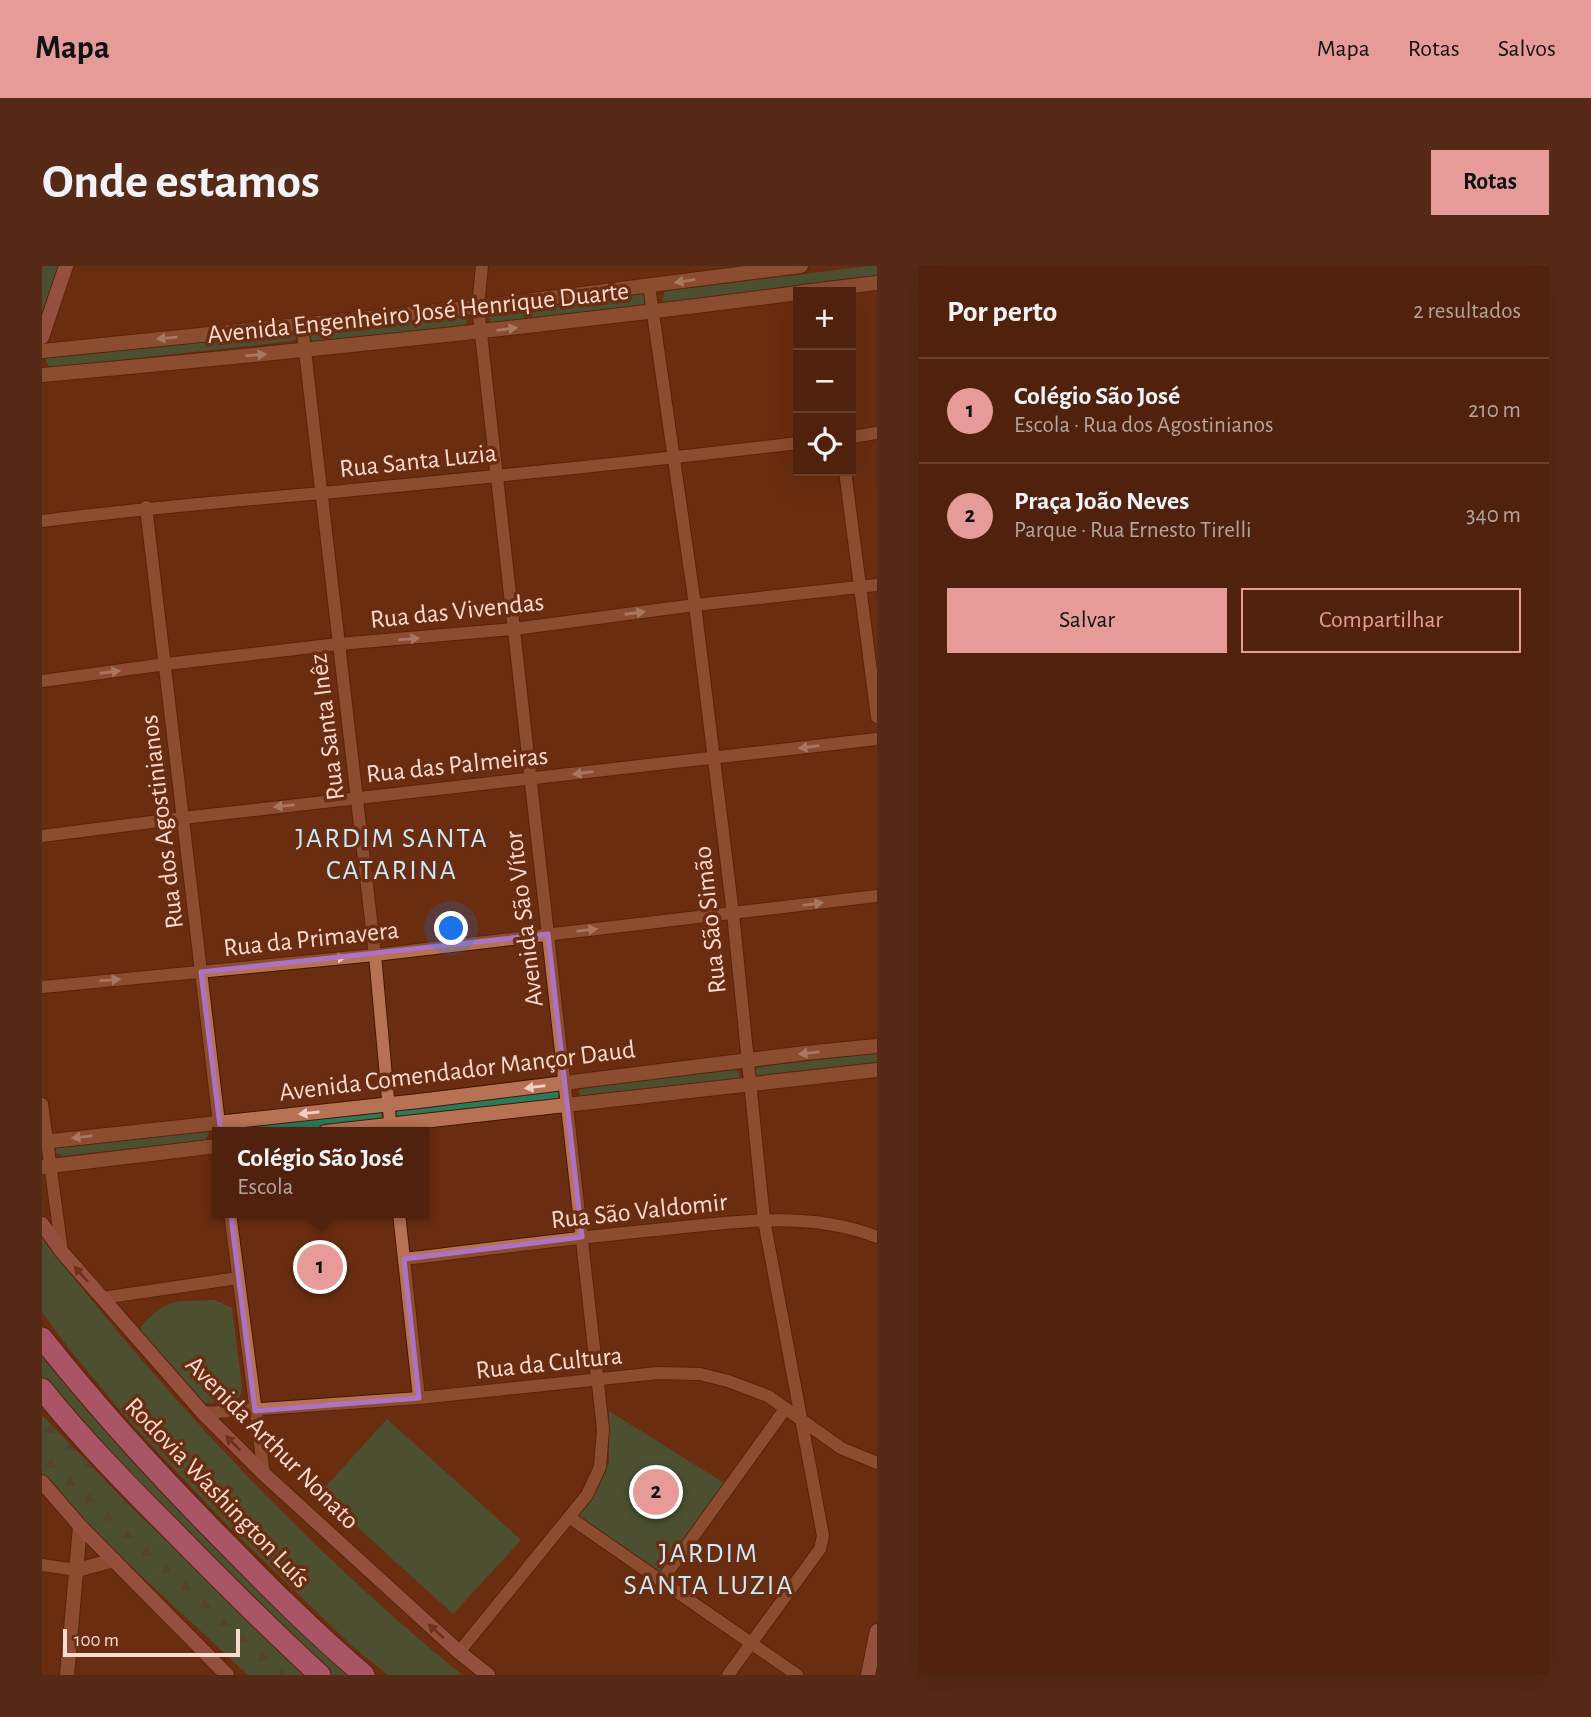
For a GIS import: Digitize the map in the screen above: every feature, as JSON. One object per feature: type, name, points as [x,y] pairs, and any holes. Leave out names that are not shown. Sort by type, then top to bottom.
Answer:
[{"type":"highway","name":"Rodovia Washington Luís","points":[[42,1338],[175,1491],[294,1612],[364,1675]]},
{"type":"highway","points":[[42,1389],[127,1486],[320,1675]]},
{"type":"main road","points":[[42,337],[66,266]]},
{"type":"main road","name":"Avenida Arthur Nonato","points":[[42,1224],[62,1252],[203,1413],[264,1474],[459,1652],[488,1675]]},
{"type":"main road","points":[[42,1482],[80,1526],[227,1675]]},
{"type":"main road","points":[[868,1675],[877,1631]]},
{"type":"street","name":"Avenida São Vítor","points":[[459,1652],[587,1496],[600,1467],[603,1430],[478,307],[482,266]]},
{"type":"street","name":"Avenida Engenheiro José Henrique Duarte","points":[[42,351],[478,307],[649,286],[756,268],[801,266]]},
{"type":"street","name":"Avenida Engenheiro José Henrique Duarte","points":[[853,287],[877,284]]},
{"type":"street","name":"Rua São Simão","points":[[649,286],[695,605],[733,914],[764,1220],[823,1536],[822,1546],[752,1643]]},
{"type":"street","name":"Avenida Engenheiro José Henrique Duarte","points":[[42,374],[306,351],[793,294]]},
{"type":"street","name":"Rua Santa Inêz","points":[[302,326],[358,798],[390,1127]]},
{"type":"street","points":[[856,435],[877,433]]},
{"type":"street","name":"Rua Santa Luzia","points":[[42,521],[146,507],[321,493],[793,444]]},
{"type":"street","points":[[846,476],[877,717]]},
{"type":"street","name":"Rua dos Agostinianos","points":[[146,507],[219,1127]]},
{"type":"street","name":"Rua das Vivendas","points":[[42,681],[166,664],[514,629],[877,585]]},
{"type":"street","name":"Rua das Palmeiras","points":[[42,836],[877,739]]},
{"type":"street","name":"Rua da Primavera","points":[[42,987],[375,955],[877,896]]},
{"type":"street","name":"Avenida Comendador Mançor Daud","points":[[219,1127],[388,1104],[877,1046]]},
{"type":"street","name":"Avenida Comendador Mançor Daud","points":[[398,1127],[877,1070]]},
{"type":"street","points":[[42,1104],[46,1166],[62,1252]]},
{"type":"street","name":"Avenida Comendador Mançor Daud","points":[[44,1141],[212,1128]]},
{"type":"street","points":[[46,1166],[212,1147]]},
{"type":"street","points":[[231,1218],[264,1474]]},
{"type":"street","points":[[400,1218],[419,1398]]},
{"type":"street","name":"Rua São Valdomir","points":[[404,1259],[582,1237],[764,1220],[806,1220],[832,1224],[877,1237]]},
{"type":"street","points":[[102,1298],[238,1278]]},
{"type":"street","name":"Rua da Cultura","points":[[203,1413],[419,1398],[658,1373],[700,1374],[768,1396],[841,1448],[877,1462]]},
{"type":"street","points":[[662,1580],[785,1409]]},
{"type":"street","points":[[569,1517],[797,1675]]},
{"type":"street","points":[[67,1675],[80,1526]]},
{"type":"street","points":[[42,1565],[78,1570],[114,1560]]},
{"type":"street","points":[[728,1675],[752,1643]]},
{"type":"highlighted area","points":[[548,934],[582,1237],[404,1259],[419,1398],[255,1411],[201,972]]},
{"type":"green space","points":[[42,266],[58,266],[42,313]]},
{"type":"green space","points":[[877,266],[877,280],[793,287],[665,303],[662,300],[665,291]]},
{"type":"green space","points":[[643,294],[647,298],[644,307],[494,323],[490,322],[488,310]]},
{"type":"green space","points":[[463,314],[468,319],[465,326],[314,345],[310,336],[312,332]]},
{"type":"green space","points":[[293,331],[296,339],[292,341],[56,367],[49,366],[46,362],[46,357]]},
{"type":"green space","points":[[877,1053],[877,1065],[756,1079],[753,1071],[774,1065]]},
{"type":"green space","points":[[738,1071],[741,1079],[580,1097],[579,1090],[596,1085]]},
{"type":"green space","points":[[556,1089],[559,1093],[557,1102],[400,1118],[396,1115],[397,1110]]},
{"type":"green space","points":[[381,1112],[383,1119],[381,1122],[326,1127],[228,1127]]},
{"type":"green space","points":[[204,1127],[209,1132],[205,1141],[63,1156],[55,1152],[57,1144]]},
{"type":"green space","points":[[42,1238],[138,1355],[240,1468],[348,1575],[462,1675],[388,1675],[351,1645],[232,1530],[136,1429],[42,1312]]},
{"type":"green space","points":[[215,1300],[232,1308],[242,1387],[240,1396],[233,1402],[203,1403],[140,1335],[141,1327],[166,1305],[182,1301]]},
{"type":"green space","points":[[42,1353],[353,1675],[330,1675],[312,1660],[56,1396],[42,1379]]},
{"type":"green space","points":[[609,1411],[724,1483],[660,1573],[577,1516],[590,1502],[609,1463]]},
{"type":"green space","points":[[42,1415],[128,1504],[307,1675],[248,1675],[106,1543],[42,1475]]},
{"type":"green space","points":[[387,1419],[521,1540],[453,1614],[320,1493]]},
{"type":"place","name":"Colégio São José","points":[[320,1267]]},
{"type":"place","name":"Praça João Neves","points":[[656,1492]]},
{"type":"district","name":"JARDIM SANTA CATARINA","points":[[392,853]]},
{"type":"district","name":"JARDIM SANTA LUZIA","points":[[709,1568]]}]
